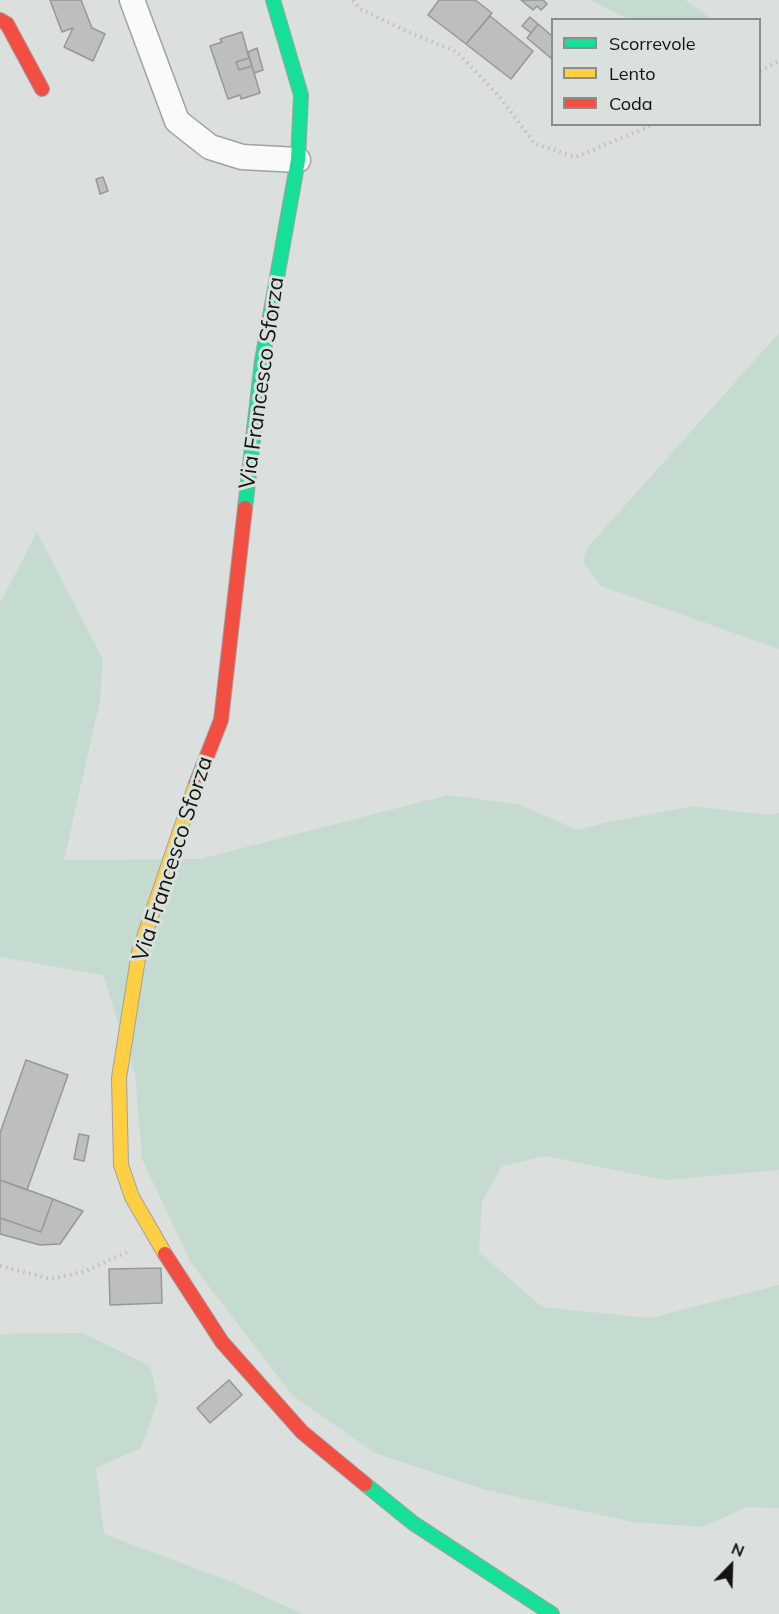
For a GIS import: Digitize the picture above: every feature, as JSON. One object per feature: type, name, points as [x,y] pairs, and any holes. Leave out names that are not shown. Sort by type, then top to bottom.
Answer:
[{"type":"street","points":[[132,0],[177,121],[210,147],[242,157],[298,160]]},
{"type":"street","name":"Via Francesco Sforza","points":[[273,0],[301,95],[298,160],[262,361],[221,720],[194,790],[139,952],[119,1078],[121,1165],[132,1197],[166,1256],[222,1342],[302,1432],[413,1523],[552,1614]]},
{"type":"street","points":[[0,20],[7,24],[42,89]]},
{"type":"path","points":[[353,0],[360,9],[458,52],[498,96],[535,144],[576,157],[650,126]]},
{"type":"path","points":[[761,70],[779,61]]},
{"type":"path","points":[[0,1266],[51,1278],[86,1271],[129,1251],[166,1256]]},
{"type":"green space","points":[[590,0],[685,0],[711,18],[626,18]]},
{"type":"green space","points":[[779,333],[779,649],[601,586],[583,563],[586,549]]},
{"type":"green space","points":[[37,532],[103,660],[100,700],[64,860],[200,859],[448,795],[517,804],[578,830],[693,806],[768,815],[779,813],[779,1170],[664,1180],[546,1156],[502,1166],[482,1201],[479,1252],[542,1307],[650,1318],[779,1285],[779,1508],[747,1507],[703,1527],[633,1522],[486,1490],[375,1453],[293,1396],[191,1263],[142,1159],[135,1074],[103,975],[0,957],[0,603]]},
{"type":"green space","points":[[83,1333],[150,1366],[158,1400],[141,1448],[96,1468],[104,1534],[232,1582],[303,1614],[0,1614],[0,1334]]},
{"type":"building","points":[[50,0],[81,0],[92,28],[105,34],[93,61],[64,47],[73,28],[62,32]]},
{"type":"building","points":[[439,0],[475,0],[492,13],[466,44],[428,15]]},
{"type":"building","points":[[521,0],[543,0],[547,4],[541,10],[537,6],[533,10]]},
{"type":"building","points":[[490,16],[533,51],[511,79],[466,44]]},
{"type":"building","points":[[530,17],[538,24],[531,33],[522,26]]},
{"type":"building","points":[[538,24],[551,35],[551,58],[527,38]]},
{"type":"building","points":[[242,32],[249,58],[236,62],[239,70],[252,66],[260,93],[241,99],[240,95],[228,99],[210,46],[222,42],[220,39]]},
{"type":"building","points":[[257,48],[263,70],[254,73],[248,52]]},
{"type":"building","points":[[249,58],[252,66],[239,70],[236,62]]},
{"type":"building","points":[[103,177],[108,191],[100,194],[96,179]]},
{"type":"building","points":[[26,1060],[68,1075],[27,1190],[0,1180],[0,1133]]},
{"type":"building","points":[[79,1134],[89,1136],[84,1161],[74,1159]]},
{"type":"building","points":[[0,1180],[53,1199],[41,1232],[0,1218]]},
{"type":"building","points":[[53,1199],[83,1211],[60,1244],[40,1245],[0,1234],[0,1218],[41,1232]]},
{"type":"building","points":[[161,1268],[162,1303],[110,1305],[109,1269]]},
{"type":"building","points":[[229,1380],[242,1395],[210,1423],[197,1408]]},
{"type":"traffic: fast","points":[[245,508],[262,361],[298,160],[301,95],[273,0]]},
{"type":"traffic: fast","points":[[365,1484],[413,1523],[552,1614]]},
{"type":"traffic: slow","points":[[165,1254],[132,1197],[121,1165],[119,1078],[139,952],[196,784]]},
{"type":"traffic: jam","points":[[0,20],[7,24],[42,89]]},
{"type":"traffic: jam","points":[[196,784],[221,720],[245,508]]},
{"type":"traffic: jam","points":[[165,1254],[222,1342],[302,1432],[365,1484]]}]
